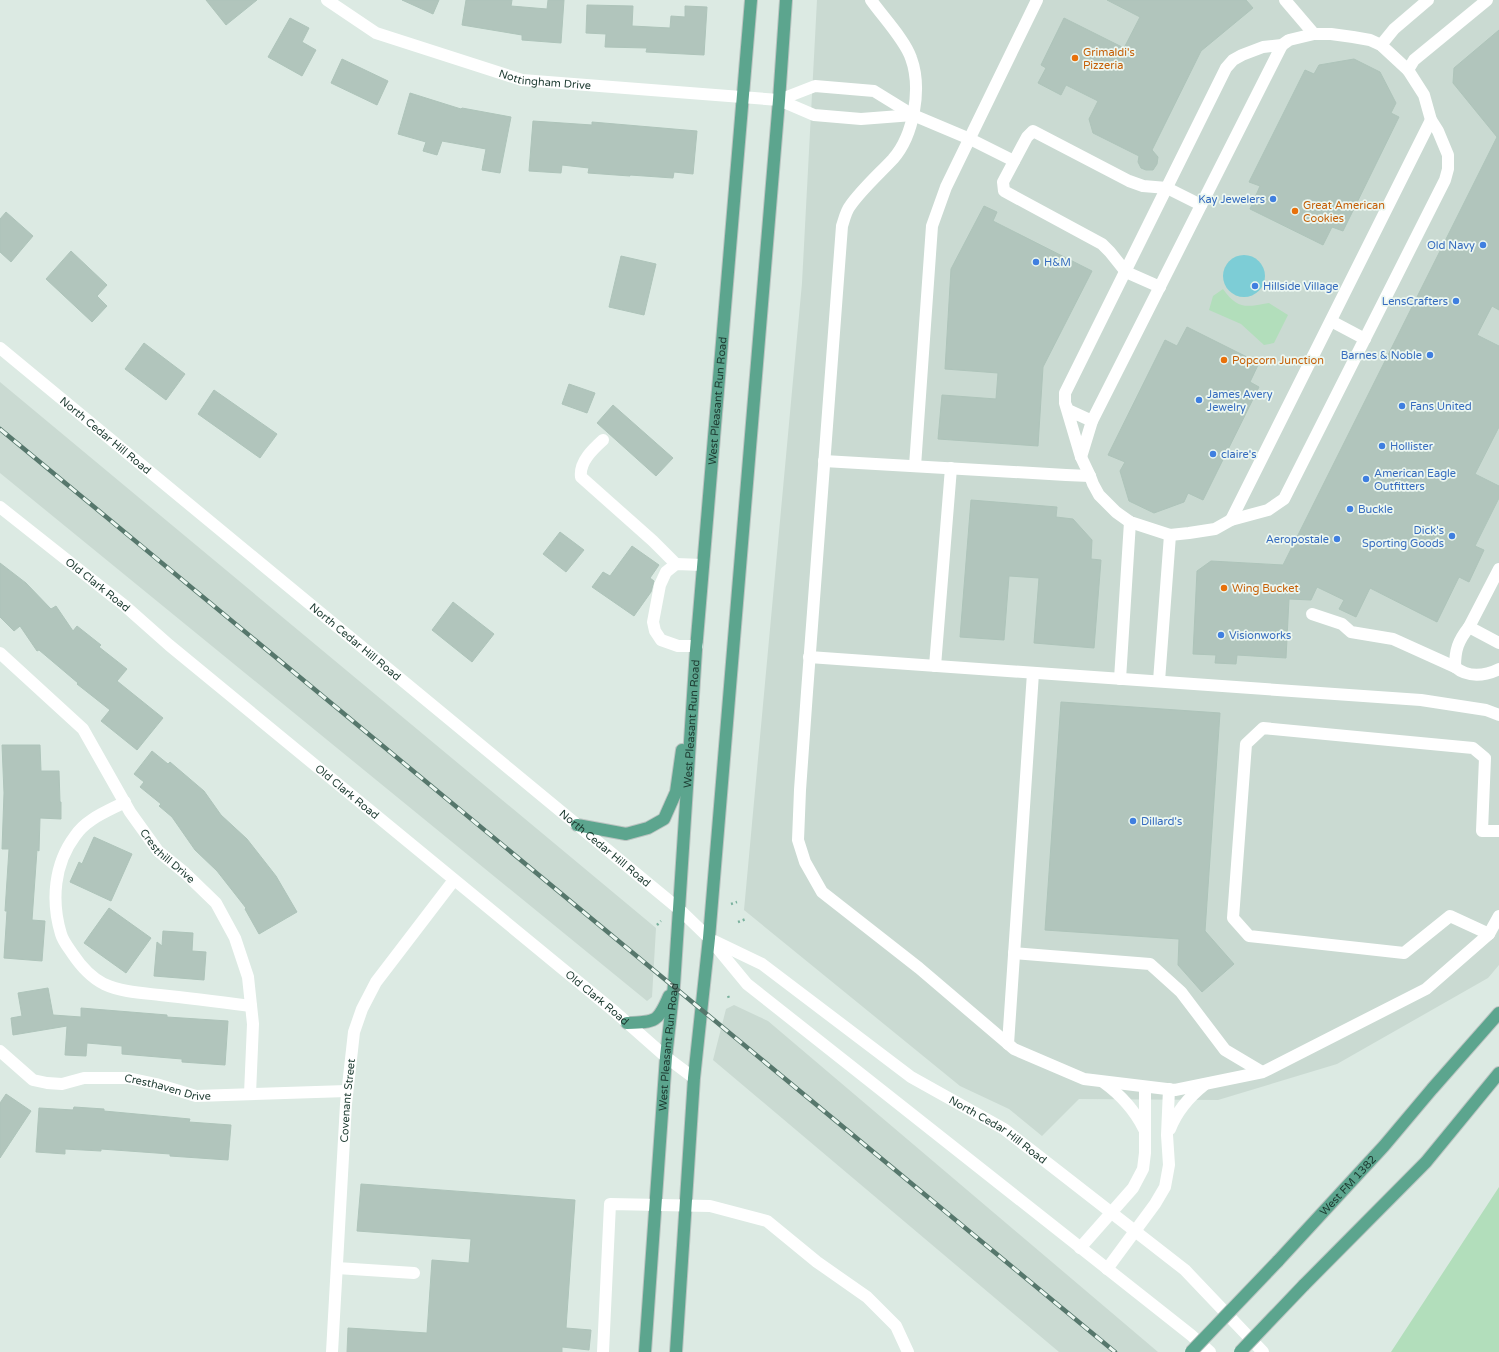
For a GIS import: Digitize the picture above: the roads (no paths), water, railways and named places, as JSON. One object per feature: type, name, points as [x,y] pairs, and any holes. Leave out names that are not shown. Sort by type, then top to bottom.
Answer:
[{"type":"main road","name":"West Pleasant Run Road","points":[[645,1352],[666,1057],[674,985],[678,909],[703,565],[744,97],[751,0]]},
{"type":"main road","points":[[676,1352],[694,1078],[709,938],[779,100],[786,0]]},
{"type":"main road","points":[[578,825],[626,834],[648,828],[664,819],[676,792],[697,648]]},
{"type":"main road","points":[[627,1023],[650,1022],[661,1014],[674,985]]},
{"type":"main road","name":"West FM 1382","points":[[1192,1352],[1384,1146],[1436,1083],[1499,1013]]},
{"type":"main road","points":[[1240,1352],[1426,1162],[1499,1073]]},
{"type":"street","name":"Nottingham Drive","points":[[327,0],[376,33],[522,80],[779,100]]},
{"type":"street","points":[[872,0],[881,15],[897,35],[911,58],[917,92],[913,115],[904,144],[894,158],[849,207],[842,226],[809,657],[798,840],[805,862],[822,892],[919,968],[1014,1049],[1084,1079],[1175,1090],[1262,1072],[1426,989],[1489,934],[1499,916]]},
{"type":"street","points":[[915,466],[932,226],[946,187],[1037,0]]},
{"type":"street","points":[[1285,0],[1314,34]]},
{"type":"street","points":[[1381,44],[1394,29],[1428,0]]},
{"type":"street","points":[[1408,70],[1414,60],[1487,0]]},
{"type":"street","points":[[1314,34],[1353,37],[1370,40],[1381,44],[1408,70],[1424,95],[1431,120],[1438,131],[1448,155],[1448,169],[1445,180],[1284,499],[1268,510],[1231,520],[1215,529],[1170,534],[1130,522],[1116,512],[1100,495],[1093,484],[1081,457],[1065,402],[1065,393],[1226,68],[1233,60],[1263,47],[1282,44],[1289,40],[1314,34]]},
{"type":"street","points":[[1081,457],[1092,421],[1282,44]]},
{"type":"street","points":[[779,100],[815,86],[874,91],[913,115],[970,139],[1014,161]]},
{"type":"street","points":[[779,100],[814,115],[861,119],[913,115]]},
{"type":"street","points":[[1231,520],[1431,120]]},
{"type":"street","points":[[1160,287],[1126,272],[1102,244],[1004,191],[1003,182],[1027,137],[1033,131],[1129,181],[1143,186],[1167,188],[1201,205]]},
{"type":"street","points":[[1331,321],[1365,339]]},
{"type":"street","name":"North Cedar Hill Road","points":[[0,348],[678,909],[709,938],[747,984],[1210,1352]]},
{"type":"street","points":[[1065,402],[1068,410],[1092,421]]},
{"type":"street","points":[[603,440],[592,450],[580,470],[581,477],[653,541],[676,564]]},
{"type":"street","points":[[824,461],[1090,476]]},
{"type":"street","points":[[935,666],[952,468]]},
{"type":"street","name":"Old Clark Road","points":[[0,508],[125,606],[175,650],[627,1023],[666,1057],[694,1078]]},
{"type":"street","points":[[1120,679],[1130,522]]},
{"type":"street","points":[[1159,681],[1170,534]]},
{"type":"street","points":[[697,648],[678,646],[661,640],[655,631],[653,622],[660,585],[666,572],[676,564],[703,565]]},
{"type":"street","points":[[1455,667],[1455,657],[1460,638],[1469,627],[1499,569]]},
{"type":"street","points":[[1312,614],[1342,624],[1351,632],[1393,639],[1455,667],[1461,672],[1478,675],[1488,674],[1499,669]]},
{"type":"street","points":[[1469,627],[1499,643]]},
{"type":"street","name":"Cresthill Drive","points":[[0,654],[83,729],[130,812],[158,851],[185,873],[216,903],[235,938],[248,977],[253,1024],[250,1094]]},
{"type":"street","points":[[809,657],[1421,700],[1486,710],[1499,715]]},
{"type":"street","points":[[1008,1044],[1033,673]]},
{"type":"street","points":[[1489,934],[1450,916],[1404,953],[1249,936],[1232,918],[1246,744],[1263,728],[1473,748],[1485,758],[1482,831],[1499,831]]},
{"type":"street","points":[[125,802],[93,819],[75,834],[64,853],[55,891],[56,911],[61,936],[72,954],[90,975],[104,984],[127,991],[251,1006]]},
{"type":"street","name":"Covenant Street","points":[[332,1352],[347,1091],[354,1032],[362,1009],[376,982],[454,880]]},
{"type":"street","name":"North Cedar Hill Road","points":[[709,938],[762,964],[911,1077],[1004,1129],[1185,1270],[1263,1352]]},
{"type":"street","points":[[1014,953],[1150,964],[1181,992],[1225,1050],[1262,1072]]},
{"type":"street","name":"Cresthaven Drive","points":[[0,1051],[33,1080],[47,1083],[62,1084],[84,1078],[128,1078],[156,1084],[196,1096],[347,1091]]},
{"type":"street","points":[[1102,1081],[1122,1097],[1130,1106],[1139,1118],[1145,1132]]},
{"type":"street","points":[[1168,1135],[1173,1121],[1181,1108],[1188,1099],[1205,1084]]},
{"type":"street","points":[[1080,1248],[1133,1188],[1143,1170],[1145,1086]]},
{"type":"street","points":[[1107,1269],[1136,1231],[1165,1187],[1169,1165],[1169,1089]]},
{"type":"street","points":[[603,1352],[610,1204],[710,1206],[767,1221],[817,1262],[867,1297],[896,1326],[908,1352]]},
{"type":"street","points":[[337,1268],[414,1273]]},
{"type":"water","points":[[1240,255],[1248,255],[1259,261],[1265,272],[1265,280],[1259,291],[1248,297],[1240,297],[1229,291],[1223,280],[1223,272],[1229,261]]},
{"type":"railway","points":[[0,429],[1115,1352]]},
{"type":"place","name":"Grimaldi's Pizzeria","points":[[1075,58]]},
{"type":"place","name":"Kay Jewelers","points":[[1273,199]]},
{"type":"place","name":"Great American Cookies","points":[[1295,211]]},
{"type":"place","name":"Old Navy","points":[[1483,245]]},
{"type":"place","name":"H&M","points":[[1036,262]]},
{"type":"place","name":"Hillside Village","points":[[1255,286]]},
{"type":"place","name":"LensCrafters","points":[[1456,301]]},
{"type":"place","name":"Barnes & Noble","points":[[1430,355]]},
{"type":"place","name":"Popcorn Junction","points":[[1224,360]]},
{"type":"place","name":"James Avery Jewelry","points":[[1199,400]]},
{"type":"place","name":"Fans United","points":[[1402,406]]},
{"type":"place","name":"Hollister","points":[[1382,446]]},
{"type":"place","name":"claire's","points":[[1213,454]]},
{"type":"place","name":"American Eagle Outfitters","points":[[1366,479]]},
{"type":"place","name":"Buckle","points":[[1350,509]]},
{"type":"place","name":"Dick's Sporting Goods","points":[[1452,536]]},
{"type":"place","name":"Aeropostale","points":[[1337,539]]},
{"type":"place","name":"Wing Bucket","points":[[1224,588]]},
{"type":"place","name":"Visionworks","points":[[1221,635]]},
{"type":"place","name":"Dillard's","points":[[1133,821]]}]
